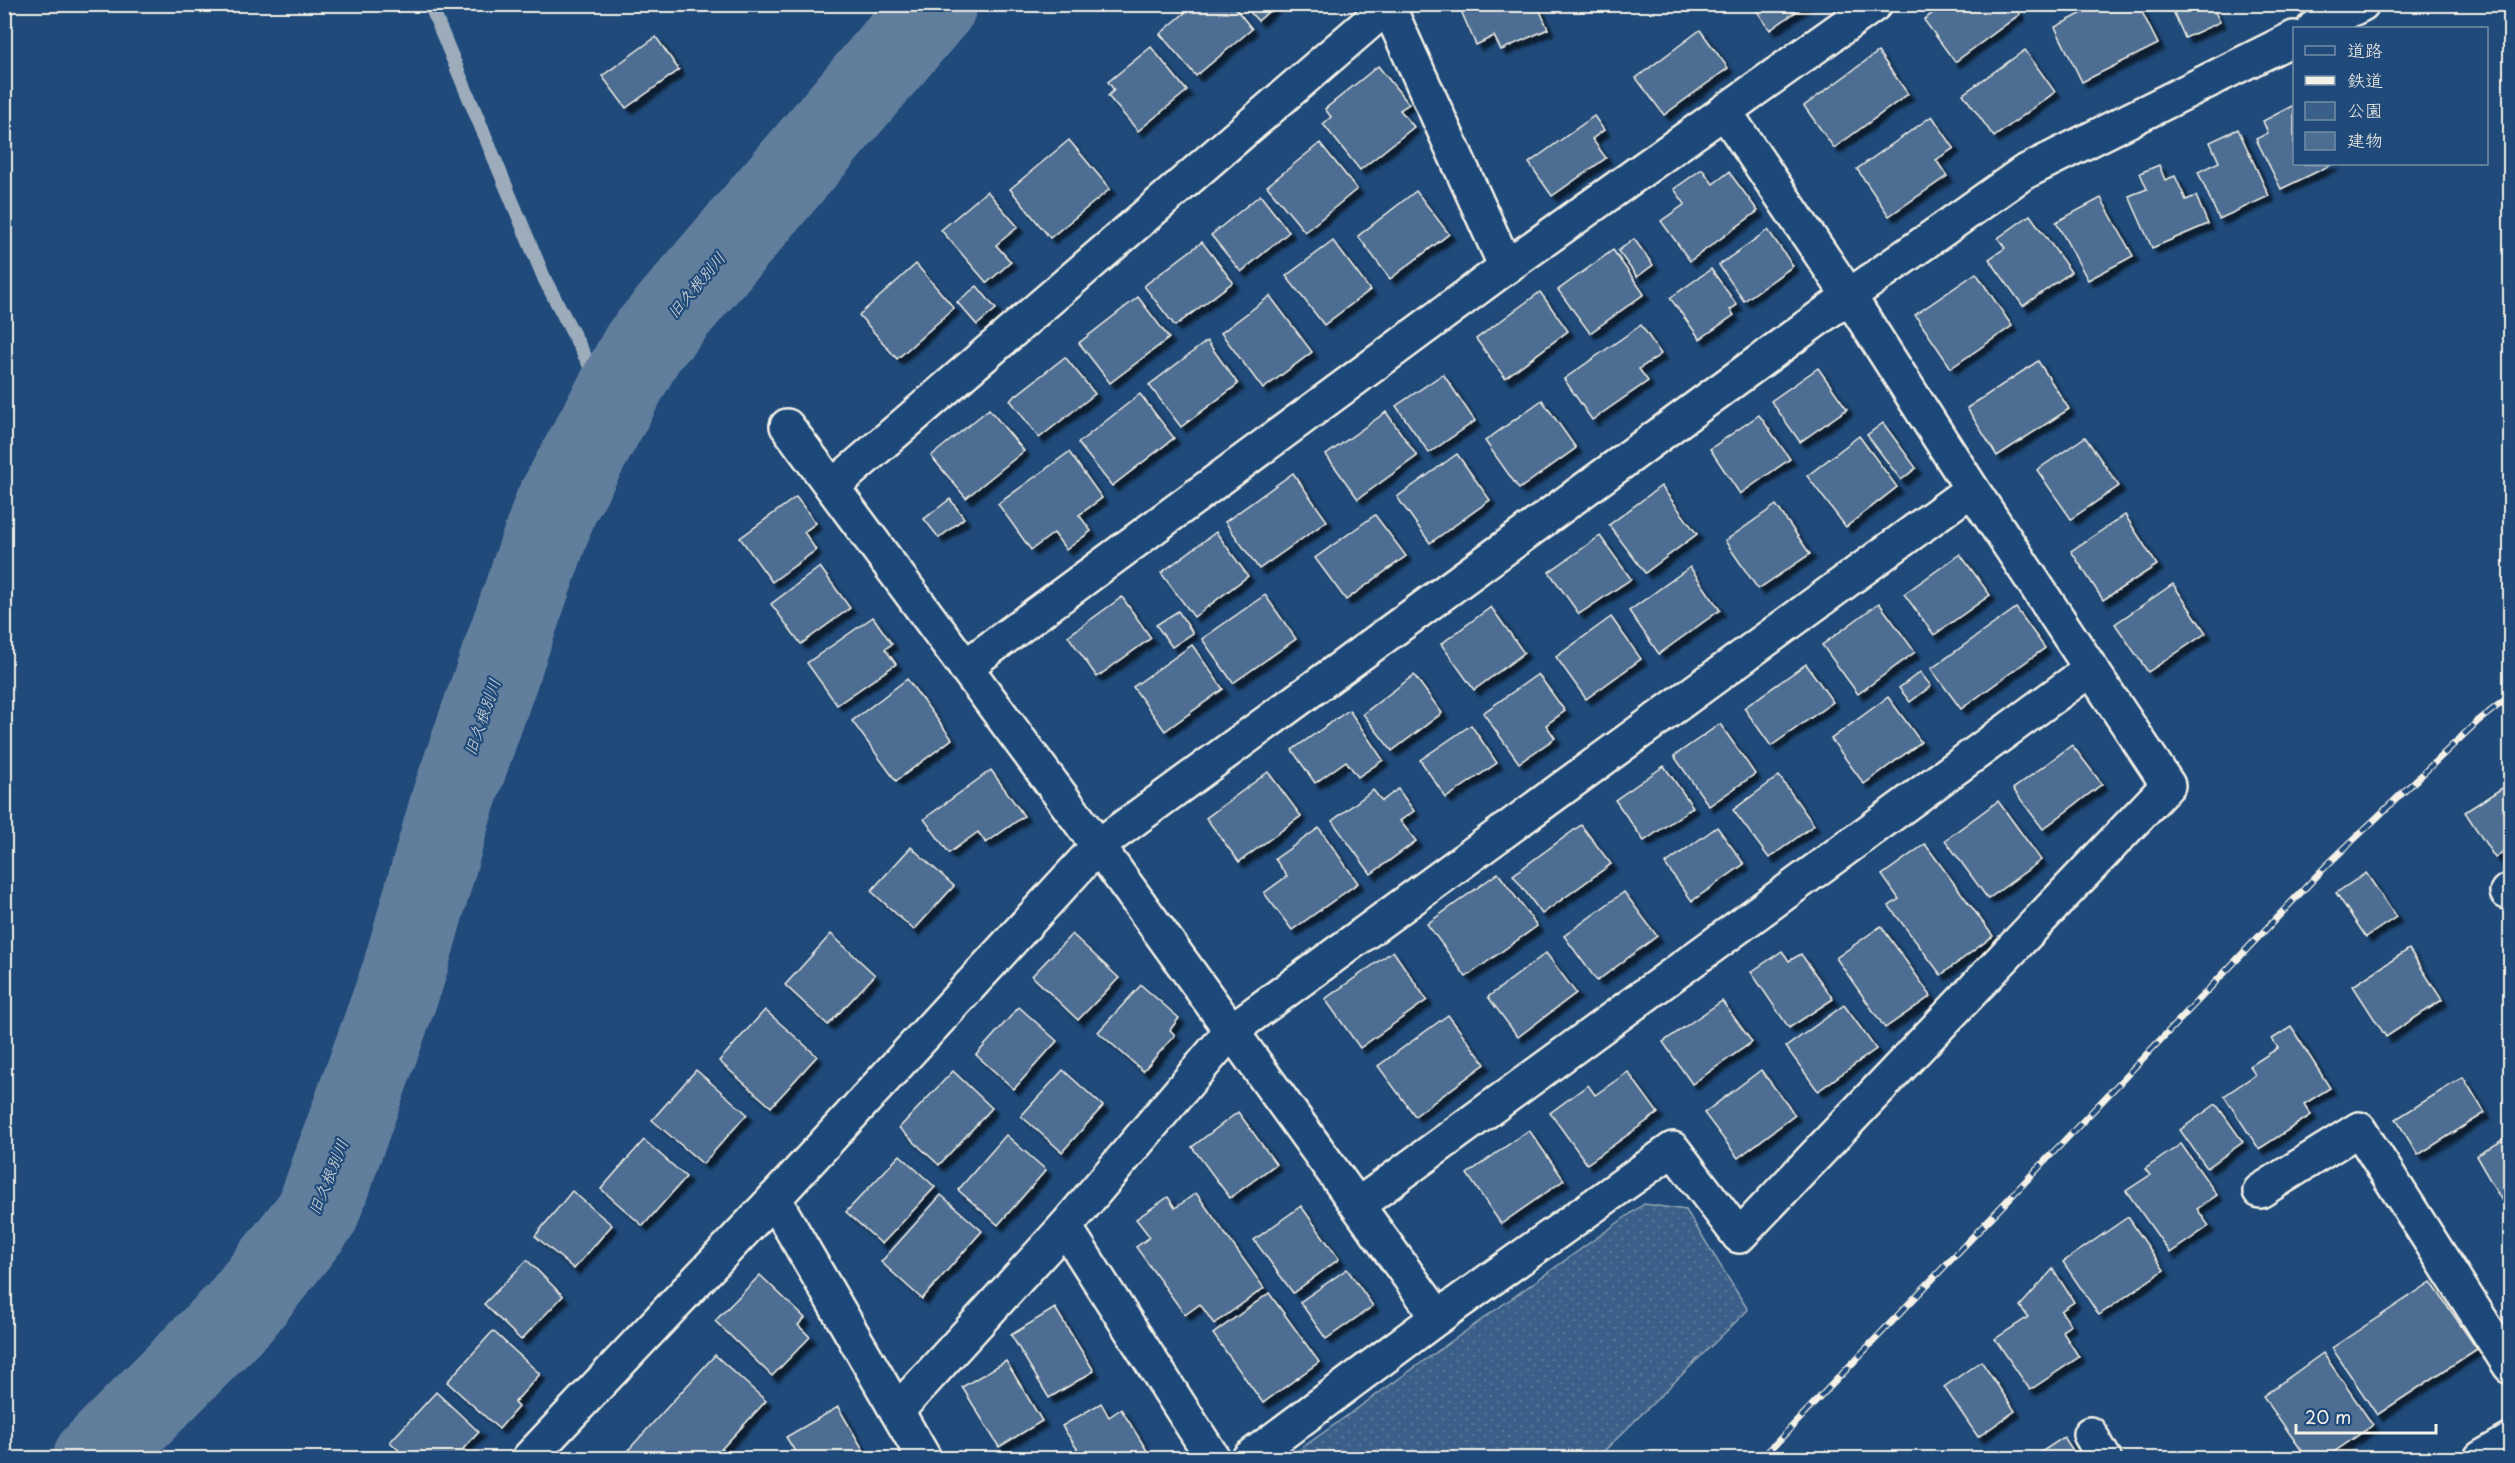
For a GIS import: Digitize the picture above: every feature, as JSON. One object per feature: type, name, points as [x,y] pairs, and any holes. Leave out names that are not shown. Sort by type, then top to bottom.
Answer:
[{"type":"street","points":[[965,667],[1506,267],[1875,4]]},
{"type":"street","points":[[2316,27],[2362,4]]},
{"type":"street","points":[[832,487],[1388,6],[1506,267]]},
{"type":"street","points":[[530,1458],[774,1199],[1098,846],[1849,296],[2022,173],[2293,39]]},
{"type":"street","points":[[1249,1458],[1438,1317],[1673,1149],[1739,1236],[2168,785],[1972,489],[1849,296],[1725,112]]},
{"type":"street","points":[[787,426],[1098,846],[1438,1317]]},
{"type":"street","points":[[897,1411],[1065,1227],[1232,1030],[1972,489]]},
{"type":"street","points":[[1358,1205],[2091,669]]},
{"type":"street","points":[[2260,1191],[2359,1129],[2511,1366]]},
{"type":"street","points":[[774,1199],[924,1458]]},
{"type":"street","points":[[1065,1227],[1213,1458]]},
{"type":"street","points":[[2481,1458],[2511,1441]]},
{"type":"green space","points":[[1644,1204],[1686,1210],[1748,1310],[1597,1458],[1291,1458],[1292,1455]]},
{"type":"building","points":[[1195,4],[1232,4],[1252,29],[1196,76],[1160,34]]},
{"type":"building","points":[[1243,4],[1277,4],[1258,21]]},
{"type":"building","points":[[1458,4],[1537,4],[1548,29],[1501,50],[1494,36],[1476,45]]},
{"type":"building","points":[[1752,4],[1807,4],[1770,30]]},
{"type":"building","points":[[1944,4],[2013,4],[2020,14],[1955,62],[1924,20]]},
{"type":"building","points":[[2100,4],[2138,4],[2158,44],[2082,82],[2055,27]]},
{"type":"building","points":[[2170,4],[2211,4],[2220,22],[2185,38]]},
{"type":"building","points":[[1700,30],[1728,68],[1664,115],[1636,78]]},
{"type":"building","points":[[656,37],[679,70],[626,108],[602,76]]},
{"type":"building","points":[[1151,47],[1187,91],[1138,131],[1108,96],[1114,90],[1108,82]]},
{"type":"building","points":[[2025,50],[2055,92],[1994,137],[1963,94]]},
{"type":"building","points":[[1878,52],[1908,94],[1834,148],[1804,106]]},
{"type":"building","points":[[1378,66],[1409,104],[1400,110],[1414,127],[1360,170],[1323,124],[1331,117],[1325,109]]},
{"type":"building","points":[[2293,106],[2293,165],[2331,165],[2281,189],[2256,139],[2268,133],[2263,121]]},
{"type":"building","points":[[1594,116],[1604,130],[1592,139],[1606,158],[1552,196],[1529,163]]},
{"type":"building","points":[[1932,116],[1954,148],[1936,160],[1947,176],[1889,216],[1857,169]]},
{"type":"building","points":[[2238,129],[2269,196],[2219,219],[2198,172],[2219,162],[2210,142]]},
{"type":"building","points":[[1069,140],[1110,189],[1050,238],[1010,189]]},
{"type":"building","points":[[1320,143],[1357,189],[1305,232],[1267,186]]},
{"type":"building","points":[[2159,165],[2165,180],[2175,176],[2186,200],[2196,196],[2208,224],[2152,248],[2129,196],[2147,189],[2140,173]]},
{"type":"building","points":[[1702,169],[1713,184],[1729,172],[1758,211],[1690,261],[1661,221],[1685,204],[1674,189]]},
{"type":"building","points":[[987,191],[1018,227],[996,245],[1011,262],[987,283],[941,230]]},
{"type":"building","points":[[1416,191],[1449,234],[1390,279],[1358,236]]},
{"type":"building","points":[[1260,195],[1289,232],[1241,272],[1211,235]]},
{"type":"building","points":[[2101,198],[2133,256],[2088,280],[2056,222]]},
{"type":"building","points":[[2030,215],[2071,272],[2023,306],[1989,259],[2005,248],[1998,238]]},
{"type":"building","points":[[1768,230],[1793,266],[1744,301],[1719,265]]},
{"type":"building","points":[[1634,239],[1653,265],[1637,277],[1618,251]]},
{"type":"building","points":[[1333,241],[1370,290],[1324,325],[1286,276]]},
{"type":"building","points":[[1202,242],[1233,282],[1175,326],[1144,286]]},
{"type":"building","points":[[1613,250],[1644,294],[1590,333],[1558,290]]},
{"type":"building","points":[[916,264],[954,308],[897,359],[859,315]]},
{"type":"building","points":[[1711,269],[1737,305],[1730,310],[1734,315],[1700,339],[1670,298]]},
{"type":"building","points":[[1976,273],[2012,326],[1951,368],[1915,315]]},
{"type":"building","points":[[977,286],[996,309],[977,325],[957,302]]},
{"type":"building","points":[[1540,292],[1568,331],[1505,378],[1476,339]]},
{"type":"building","points":[[1270,296],[1312,352],[1263,389],[1221,333]]},
{"type":"building","points":[[1138,297],[1169,338],[1110,383],[1079,343]]},
{"type":"building","points":[[1641,325],[1661,354],[1639,369],[1648,381],[1592,420],[1564,379]]},
{"type":"building","points":[[1207,341],[1238,384],[1181,427],[1149,385]]},
{"type":"building","points":[[1065,357],[1095,394],[1039,438],[1010,400]]},
{"type":"building","points":[[2038,361],[2069,409],[1997,456],[1967,408]]},
{"type":"building","points":[[1818,368],[1847,409],[1800,442],[1771,401]]},
{"type":"building","points":[[1443,374],[1475,421],[1429,453],[1396,406]]},
{"type":"building","points":[[1140,394],[1174,438],[1112,486],[1078,443]]},
{"type":"building","points":[[1542,400],[1576,448],[1519,489],[1485,441]]},
{"type":"building","points":[[989,409],[1024,451],[966,498],[931,456]]},
{"type":"building","points":[[1386,412],[1417,456],[1358,499],[1326,455]]},
{"type":"building","points":[[1759,415],[1790,459],[1740,494],[1710,449]]},
{"type":"building","points":[[1883,423],[1916,468],[1901,480],[1867,435]]},
{"type":"building","points":[[1859,436],[1897,487],[1846,527],[1807,476]]},
{"type":"building","points":[[2085,437],[2119,486],[2071,519],[2037,470]]},
{"type":"building","points":[[1069,452],[1102,498],[1079,515],[1091,531],[1066,550],[1054,533],[1031,550],[998,504]]},
{"type":"building","points":[[1457,454],[1490,500],[1430,543],[1397,497]]},
{"type":"building","points":[[1293,473],[1327,521],[1259,569],[1225,522]]},
{"type":"building","points":[[1661,486],[1697,534],[1645,573],[1609,525]]},
{"type":"building","points":[[796,497],[816,523],[804,532],[816,550],[772,582],[740,538]]},
{"type":"building","points":[[950,499],[964,518],[939,538],[924,519]]},
{"type":"building","points":[[1776,505],[1810,554],[1758,589],[1725,541]]},
{"type":"building","points":[[1375,515],[1406,556],[1346,600],[1315,558]]},
{"type":"building","points":[[2125,515],[2157,565],[2103,600],[2071,551]]},
{"type":"building","points":[[1216,532],[1248,576],[1194,617],[1161,573]]},
{"type":"building","points":[[1600,536],[1631,579],[1579,614],[1549,572]]},
{"type":"building","points":[[1960,554],[1990,595],[1934,635],[1904,594]]},
{"type":"building","points":[[820,567],[850,608],[801,644],[771,604]]},
{"type":"building","points":[[1690,567],[1720,610],[1659,654],[1629,611]]},
{"type":"building","points":[[2173,584],[2206,633],[2148,672],[2115,624]]},
{"type":"building","points":[[1265,595],[1296,639],[1233,683],[1202,639]]},
{"type":"building","points":[[1122,597],[1151,638],[1097,677],[1068,636]]},
{"type":"building","points":[[1879,603],[1915,652],[1858,694],[1822,645]]},
{"type":"building","points":[[1491,607],[1524,653],[1474,690],[1441,644]]},
{"type":"building","points":[[2016,608],[2045,648],[1961,709],[1931,669]]},
{"type":"building","points":[[1178,611],[1193,633],[1172,647],[1156,625]]},
{"type":"building","points":[[873,617],[892,644],[885,649],[896,664],[837,705],[807,663]]},
{"type":"building","points":[[1611,617],[1641,659],[1586,699],[1556,657]]},
{"type":"building","points":[[1192,645],[1223,689],[1165,731],[1133,687]]},
{"type":"building","points":[[1806,664],[1833,702],[1771,746],[1744,708]]},
{"type":"building","points":[[1920,672],[1931,686],[1910,702],[1899,688]]},
{"type":"building","points":[[1538,674],[1565,711],[1546,725],[1555,738],[1519,763],[1483,713]]},
{"type":"building","points":[[1414,675],[1442,713],[1392,751],[1363,714]]},
{"type":"building","points":[[907,679],[952,739],[896,781],[852,721]]},
{"type":"building","points":[[1888,697],[1921,742],[1864,784],[1831,739]]},
{"type":"building","points":[[1349,710],[1383,760],[1358,777],[1346,761],[1315,783],[1292,750]]},
{"type":"building","points":[[1720,724],[1755,774],[1709,806],[1674,756]]},
{"type":"building","points":[[1471,725],[1497,763],[1446,798],[1420,760]]},
{"type":"building","points":[[2072,745],[2102,784],[2043,829],[2013,789]]},
{"type":"building","points":[[1664,766],[1693,807],[1644,841],[1615,800]]},
{"type":"building","points":[[991,770],[1024,816],[986,843],[978,832],[949,853],[924,819]]},
{"type":"building","points":[[1268,772],[1301,816],[1239,862],[1206,818]]},
{"type":"building","points":[[1779,776],[1814,825],[1769,858],[1733,810]]},
{"type":"building","points":[[2510,783],[2510,848],[2495,858],[2465,812]]},
{"type":"building","points":[[1398,789],[1414,811],[1400,821],[1416,841],[1371,874],[1332,821],[1373,790],[1382,801]]},
{"type":"building","points":[[1998,801],[2041,860],[1988,899],[1945,840]]},
{"type":"building","points":[[1581,825],[1611,864],[1542,914],[1513,875]]},
{"type":"building","points":[[1717,827],[1744,864],[1692,901],[1665,864]]},
{"type":"building","points":[[1319,828],[1358,883],[1292,930],[1264,893],[1287,876],[1275,859]]},
{"type":"building","points":[[1925,844],[1993,936],[1941,975],[1889,906],[1899,899],[1882,875]]},
{"type":"building","points":[[911,847],[954,886],[914,930],[871,891]]},
{"type":"building","points":[[1498,873],[1537,926],[1466,977],[1427,924]]},
{"type":"building","points":[[2366,873],[2396,917],[2366,937],[2336,893]]},
{"type":"building","points":[[1624,892],[1657,936],[1597,981],[1564,936]]},
{"type":"building","points":[[1881,926],[1931,996],[1885,1028],[1836,958]]},
{"type":"building","points":[[831,934],[875,975],[828,1025],[785,985]]},
{"type":"building","points":[[1072,934],[1119,978],[1078,1020],[1032,976]]},
{"type":"building","points":[[2409,949],[2442,1000],[2386,1037],[2353,986]]},
{"type":"building","points":[[1393,951],[1427,1000],[1360,1048],[1325,999]]},
{"type":"building","points":[[1782,951],[1789,961],[1801,954],[1833,999],[1789,1028],[1751,972]]},
{"type":"building","points":[[1546,953],[1576,993],[1518,1037],[1488,997]]},
{"type":"building","points":[[1141,985],[1179,1018],[1170,1030],[1175,1035],[1143,1071],[1098,1032]]},
{"type":"building","points":[[1722,1001],[1752,1042],[1692,1084],[1663,1042]]},
{"type":"building","points":[[1844,1005],[1876,1049],[1818,1091],[1786,1047]]},
{"type":"building","points":[[1019,1007],[1057,1041],[1014,1089],[976,1055]]},
{"type":"building","points":[[765,1010],[817,1056],[771,1107],[719,1061]]},
{"type":"building","points":[[1448,1015],[1485,1064],[1415,1116],[1378,1066]]},
{"type":"building","points":[[2291,1027],[2330,1088],[2304,1104],[2311,1115],[2259,1149],[2224,1096],[2255,1075],[2250,1066],[2278,1048],[2272,1039]]},
{"type":"building","points":[[696,1070],[747,1114],[703,1164],[652,1120]]},
{"type":"building","points":[[1063,1070],[1103,1106],[1062,1152],[1021,1116]]},
{"type":"building","points":[[1761,1070],[1795,1115],[1738,1158],[1704,1113]]},
{"type":"building","points":[[953,1071],[992,1108],[939,1165],[899,1128]]},
{"type":"building","points":[[1628,1072],[1658,1113],[1587,1164],[1550,1113],[1588,1085],[1595,1095]]},
{"type":"building","points":[[2463,1077],[2485,1113],[2418,1155],[2396,1119]]},
{"type":"building","points":[[2216,1104],[2243,1142],[2207,1168],[2180,1130]]},
{"type":"building","points":[[1238,1112],[1276,1164],[1230,1198],[1192,1147]]},
{"type":"building","points":[[1529,1130],[1564,1180],[1501,1224],[1467,1174]]},
{"type":"building","points":[[1006,1135],[1046,1170],[998,1225],[958,1190]]},
{"type":"building","points":[[2510,1136],[2510,1196],[2502,1201],[2476,1156]]},
{"type":"building","points":[[644,1140],[686,1177],[643,1226],[601,1189]]},
{"type":"building","points":[[2181,1144],[2217,1195],[2197,1209],[2209,1226],[2170,1253],[2126,1191],[2150,1175],[2145,1169]]},
{"type":"building","points":[[900,1155],[935,1187],[882,1244],[846,1212]]},
{"type":"building","points":[[572,1191],[612,1225],[574,1269],[535,1236]]},
{"type":"building","points":[[1196,1193],[1264,1288],[1214,1324],[1200,1304],[1185,1315],[1136,1247],[1150,1237],[1136,1219],[1168,1197],[1175,1208]]},
{"type":"building","points":[[941,1195],[982,1231],[922,1299],[881,1262]]},
{"type":"building","points":[[1301,1206],[1339,1259],[1293,1293],[1254,1240]]},
{"type":"building","points":[[2128,1217],[2164,1270],[2099,1315],[2063,1262]]},
{"type":"building","points":[[527,1260],[563,1296],[521,1340],[484,1304]]},
{"type":"building","points":[[1347,1269],[1373,1306],[1326,1339],[1300,1302]]},
{"type":"building","points":[[2053,1269],[2074,1302],[2061,1311],[2071,1325],[2062,1331],[2079,1357],[2030,1390],[1995,1339],[2028,1317],[2020,1306]]},
{"type":"building","points":[[760,1275],[805,1318],[798,1325],[810,1337],[772,1376],[715,1321]]},
{"type":"building","points":[[2431,1282],[2477,1349],[2377,1415],[2332,1348]]},
{"type":"building","points":[[1269,1293],[1319,1362],[1263,1403],[1213,1334]]},
{"type":"building","points":[[1055,1308],[1094,1371],[1049,1398],[1011,1335]]},
{"type":"building","points":[[493,1331],[540,1374],[514,1403],[518,1407],[499,1429],[447,1382]]},
{"type":"building","points":[[2323,1353],[2373,1425],[2325,1458],[2307,1458],[2263,1396]]},
{"type":"building","points":[[715,1355],[766,1401],[713,1458],[621,1458]]},
{"type":"building","points":[[1006,1361],[1042,1421],[999,1447],[962,1387]]},
{"type":"building","points":[[1981,1361],[2015,1411],[1978,1437],[1944,1387]]},
{"type":"building","points":[[436,1392],[479,1432],[463,1449],[469,1455],[466,1458],[407,1458],[390,1442]]},
{"type":"building","points":[[1101,1403],[1109,1417],[1121,1409],[1151,1457],[1083,1458],[1062,1426]]},
{"type":"building","points":[[838,1407],[868,1458],[799,1458],[786,1437]]},
{"type":"building","points":[[2064,1437],[2078,1458],[2032,1458]]},
{"type":"waterway","points":[[430,4],[545,280],[611,406]]},
{"type":"waterway","name":"旧久根別川","points":[[95,1458],[239,1313],[317,1214],[403,975],[453,800],[556,506],[643,347],[935,4]]},
{"type":"railway","points":[[1762,1458],[2327,865],[2478,721],[2510,696]]}]
